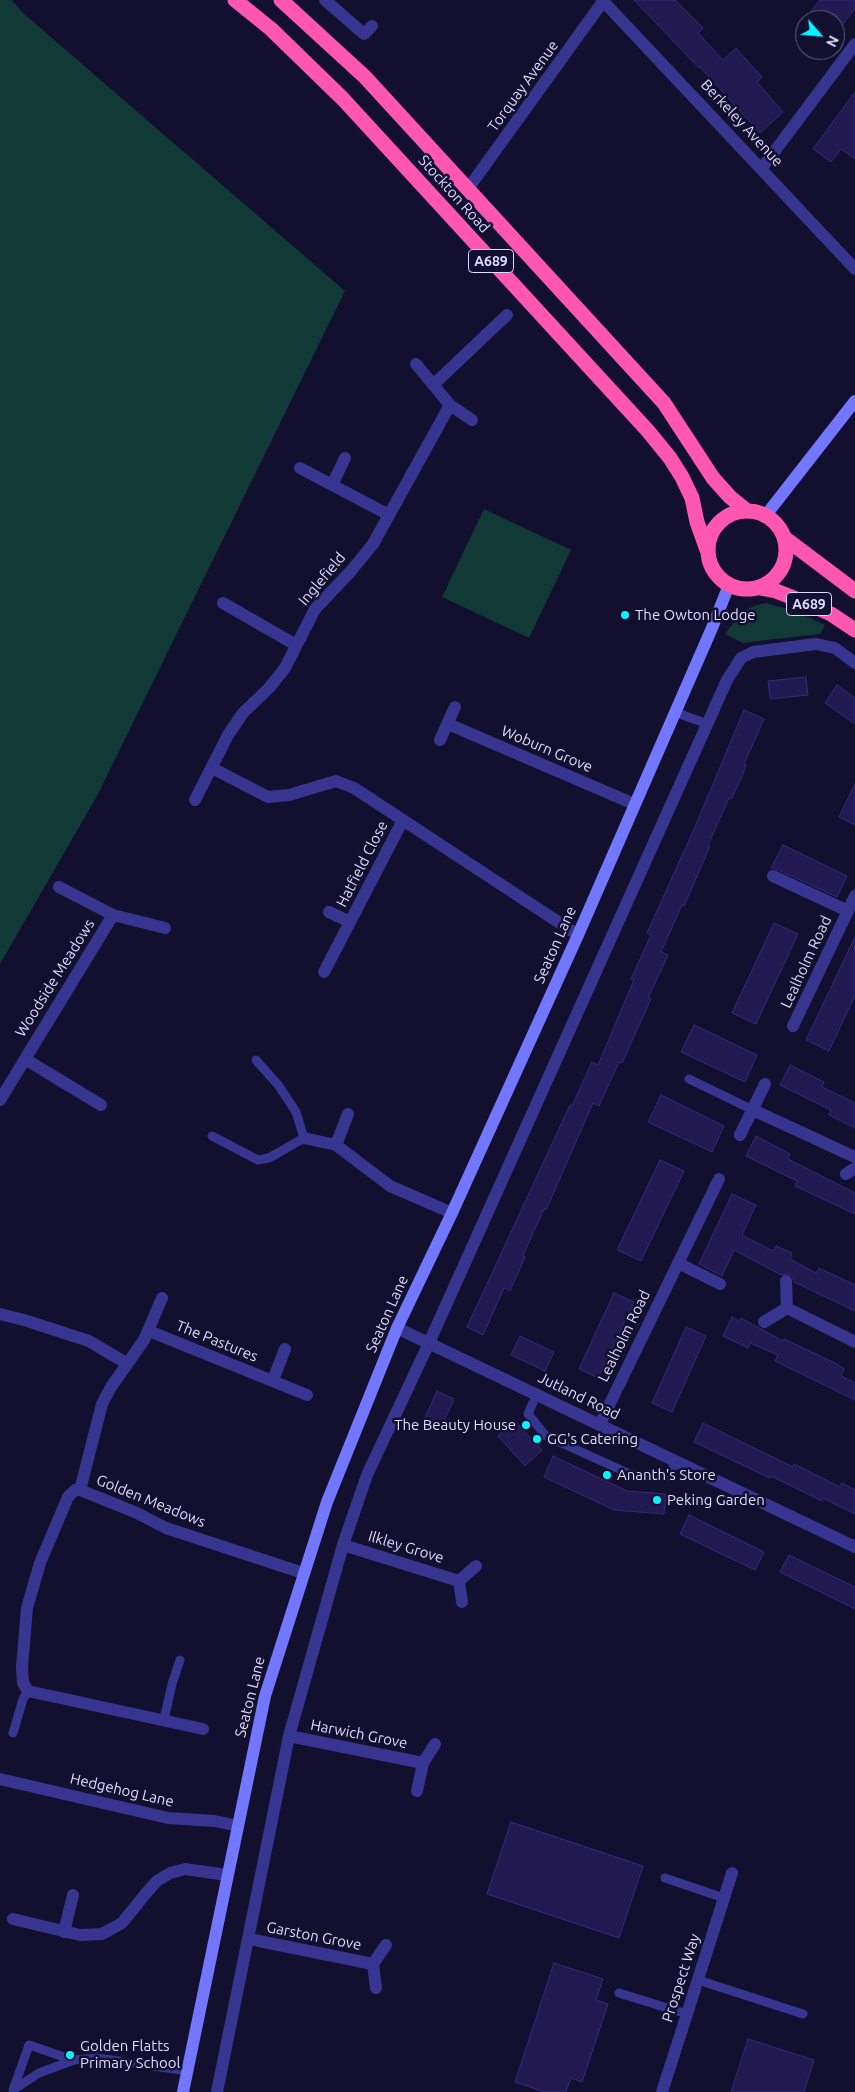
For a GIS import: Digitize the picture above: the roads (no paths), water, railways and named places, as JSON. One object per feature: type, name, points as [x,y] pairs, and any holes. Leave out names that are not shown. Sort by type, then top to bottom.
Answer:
[{"type":"highway","name":"Stockton Road","points":[[236,0],[271,29],[343,99],[648,431],[670,458],[682,477],[692,498],[697,522],[707,550]]},
{"type":"highway","name":"Stockton Road","points":[[281,0],[364,77],[664,403],[713,478],[730,497],[746,510]]},
{"type":"highway","points":[[746,510],[766,514],[778,525],[786,539],[786,556],[782,569],[774,580],[760,588],[745,590],[729,585],[718,577],[710,564],[707,550],[714,528],[730,514],[746,510]]},
{"type":"highway","name":"A689","points":[[786,539],[855,591]]},
{"type":"highway","name":"A689","points":[[760,588],[776,591],[804,602],[831,614],[855,630]]},
{"type":"main road","points":[[766,514],[855,402]]},
{"type":"main road","name":"Seaton Lane","points":[[182,2092],[188,2071],[265,1696],[327,1502],[397,1328],[452,1213],[578,934],[729,585]]},
{"type":"street","points":[[324,0],[364,34],[372,26]]},
{"type":"street","name":"Torquay Avenue","points":[[467,190],[604,1]]},
{"type":"street","name":"Berkeley Avenue","points":[[604,1],[855,269]]},
{"type":"street","points":[[762,168],[855,44]]},
{"type":"street","points":[[433,385],[507,315]]},
{"type":"street","points":[[416,364],[450,405],[472,420]]},
{"type":"street","name":"Inglefield","points":[[195,800],[228,735],[243,713],[269,688],[285,668],[315,609],[367,551],[389,516],[450,405]]},
{"type":"street","points":[[332,485],[345,458]]},
{"type":"street","points":[[300,468],[389,516]]},
{"type":"street","points":[[223,604],[296,645]]},
{"type":"street","points":[[217,2092],[289,1736],[343,1545],[367,1475],[429,1343],[727,680],[741,658],[753,652],[816,644],[835,648],[855,663]]},
{"type":"street","points":[[440,740],[455,707]]},
{"type":"street","name":"Woburn Grove","points":[[448,724],[634,804]]},
{"type":"street","points":[[212,768],[268,797],[289,795],[336,782],[354,788],[578,934]]},
{"type":"street","name":"Hatfield Close","points":[[324,972],[403,820]]},
{"type":"street","name":"Lealholm Road","points":[[773,876],[848,911]]},
{"type":"street","name":"Woodside Meadows","points":[[59,887],[113,915],[165,928]]},
{"type":"street","name":"Lealholm Road","points":[[793,1026],[855,896]]},
{"type":"street","name":"Hatfield Close","points":[[329,912],[350,922]]},
{"type":"street","name":"Woodside Meadows","points":[[0,1100],[113,915]]},
{"type":"street","name":"Woodside Meadows","points":[[25,1059],[101,1105]]},
{"type":"street","points":[[740,1135],[765,1084]]},
{"type":"street","points":[[753,1110],[855,1157]]},
{"type":"street","points":[[336,1145],[348,1114]]},
{"type":"street","points":[[304,1138],[336,1145],[390,1186],[452,1213]]},
{"type":"street","name":"Lealholm Road","points":[[600,1424],[719,1179]]},
{"type":"street","points":[[678,1263],[720,1284]]},
{"type":"street","points":[[786,1281],[787,1308]]},
{"type":"street","points":[[80,1490],[102,1404],[149,1331],[162,1298]]},
{"type":"street","points":[[764,1322],[787,1308]]},
{"type":"street","points":[[787,1308],[855,1342]]},
{"type":"street","points":[[0,1315],[24,1320],[89,1341],[126,1364]]},
{"type":"street","name":"Jutland Road","points":[[397,1328],[537,1393],[855,1547]]},
{"type":"street","name":"The Pastures","points":[[149,1331],[307,1395]]},
{"type":"street","points":[[273,1380],[285,1349]]},
{"type":"street","name":"Golden Meadows","points":[[28,1691],[23,1683],[22,1667],[26,1617],[33,1586],[40,1563],[68,1497],[75,1490],[80,1490],[137,1513],[166,1528],[303,1573]]},
{"type":"street","name":"Ilkley Grove","points":[[343,1545],[458,1581]]},
{"type":"street","points":[[462,1602],[458,1581],[476,1566]]},
{"type":"street","points":[[28,1691],[203,1728]]},
{"type":"street","name":"Harwich Grove","points":[[289,1736],[423,1763]]},
{"type":"street","name":"Harwich Grove","points":[[417,1790],[423,1763],[435,1744]]},
{"type":"street","name":"Hedgehog Lane","points":[[0,1779],[168,1818],[215,1821],[238,1826]]},
{"type":"street","points":[[13,1918],[64,1932],[92,1936],[112,1930],[122,1923],[157,1881],[170,1873],[185,1869],[227,1875]]},
{"type":"street","name":"Prospect Way","points":[[662,2092],[732,1874]]},
{"type":"street","points":[[64,1932],[73,1895]]},
{"type":"street","name":"Garston Grove","points":[[249,1939],[373,1964]]},
{"type":"street","name":"Garston Grove","points":[[376,1988],[373,1964],[386,1945]]},
{"type":"lane","points":[[674,712],[708,724]]},
{"type":"lane","points":[[212,1136],[258,1160],[270,1158],[304,1138],[296,1112],[279,1086],[256,1060]]},
{"type":"lane","points":[[689,1079],[753,1110]]},
{"type":"lane","points":[[537,1393],[528,1414],[546,1436],[630,1474],[668,1477],[676,1461]]},
{"type":"lane","points":[[164,1719],[180,1660]]},
{"type":"lane","points":[[13,1732],[22,1699],[28,1691]]},
{"type":"lane","points":[[665,1878],[724,1898]]},
{"type":"lane","points":[[698,1980],[802,2014]]},
{"type":"lane","points":[[619,1993],[687,2014]]},
{"type":"lane","points":[[12,2091],[29,2045],[74,2060]]},
{"type":"lane","points":[[12,2091],[39,2073],[74,2060],[98,2058],[188,2071]]},
{"type":"place","name":"The Owton Lodge","points":[[625,615]]},
{"type":"place","name":"The Beauty House","points":[[526,1425]]},
{"type":"place","name":"GG's Catering","points":[[537,1439]]},
{"type":"place","name":"Ananth's Store","points":[[607,1475]]},
{"type":"place","name":"Peking Garden","points":[[657,1500]]},
{"type":"place","name":"Golden Flatts Primary School","points":[[70,2055]]}]
